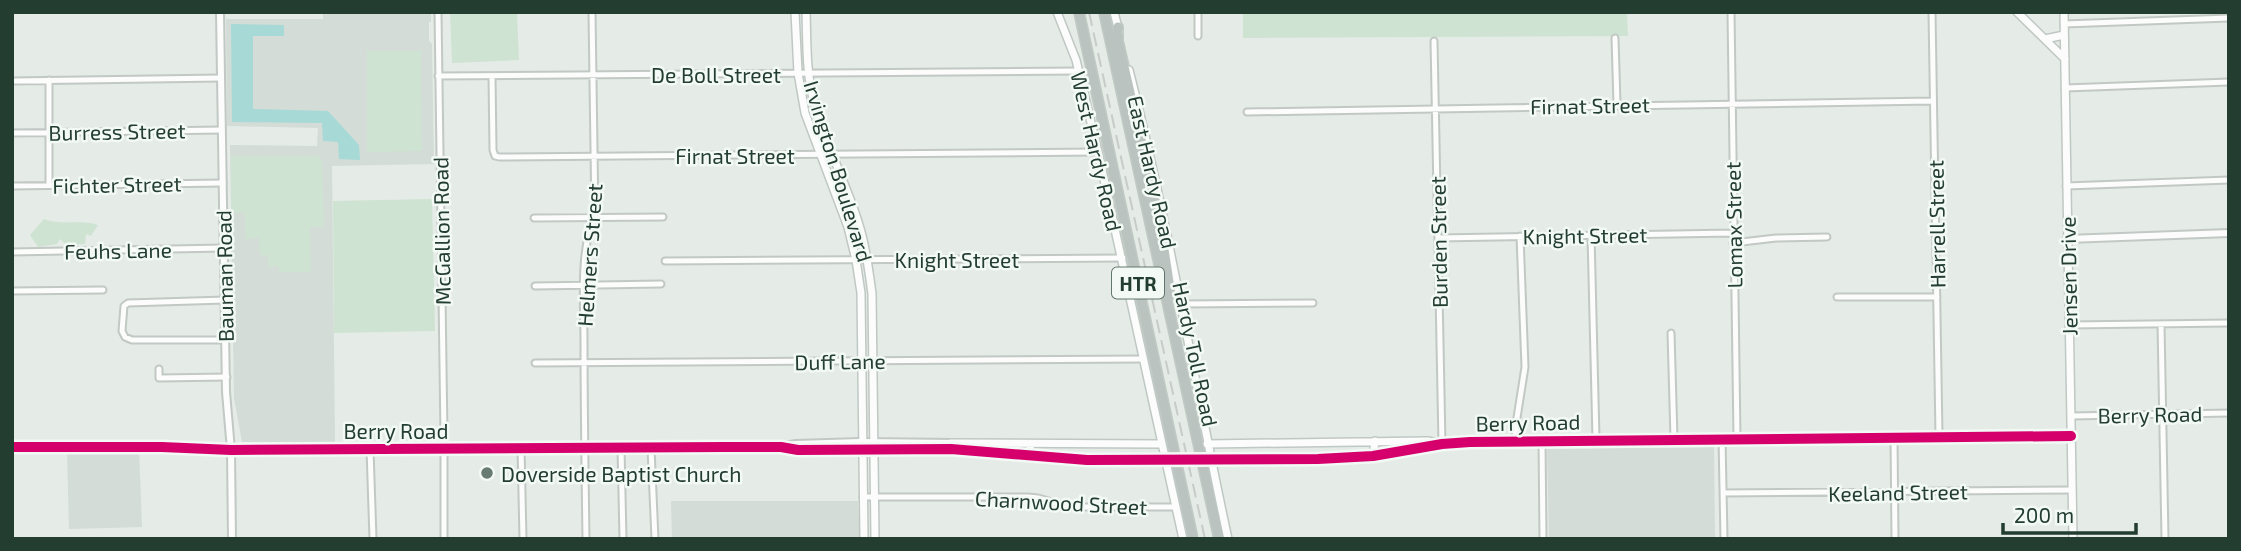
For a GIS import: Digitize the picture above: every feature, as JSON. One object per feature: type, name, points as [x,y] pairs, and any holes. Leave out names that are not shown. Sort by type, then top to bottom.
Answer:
[{"type":"highway","name":"Hardy Toll Road","points":[[1078,12],[1193,539]]},
{"type":"highway","name":"Hardy Toll Road","points":[[1104,12],[1219,539]]},
{"type":"highway","points":[[1118,27],[1118,41],[1164,244],[1181,366]]},
{"type":"main road","name":"Irvington Boulevard","points":[[795,12],[798,74],[805,113],[848,227],[861,293],[864,539]]},
{"type":"main road","name":"Irvington Boulevard","points":[[806,12],[813,97],[831,153],[859,224],[868,260],[872,294],[875,539]]},
{"type":"main road","name":"West Hardy Road","points":[[1057,12],[1078,71],[1098,152],[1183,539]]},
{"type":"main road","name":"East Hardy Road","points":[[1114,12],[1150,152],[1228,539]]},
{"type":"main road","points":[[2017,12],[2065,60]]},
{"type":"main road","name":"Jensen Drive","points":[[2064,12],[2073,539]]},
{"type":"main road","points":[[2045,39],[2064,35]]},
{"type":"main road","points":[[1207,444],[1427,441],[1442,444]]},
{"type":"main road","points":[[1373,456],[1376,442]]},
{"type":"main road","points":[[951,443],[1162,443]]},
{"type":"main road","points":[[1028,457],[1031,444]]},
{"type":"street","name":"Bauman Road","points":[[220,12],[223,248],[232,450],[232,539]]},
{"type":"street","name":"McGallion Road","points":[[438,12],[444,539]]},
{"type":"street","name":"Helmers Street","points":[[586,539],[584,269],[590,227],[595,218],[593,12]]},
{"type":"street","points":[[1198,12],[1198,36]]},
{"type":"street","name":"Lomax Street","points":[[1731,12],[1737,438]]},
{"type":"street","name":"Harrell Street","points":[[1933,12],[1939,436]]},
{"type":"street","points":[[2064,24],[2229,18]]},
{"type":"street","points":[[1615,38],[1616,104]]},
{"type":"street","name":"Burden Street","points":[[1434,41],[1442,444]]},
{"type":"street","name":"De Boll Street","points":[[438,76],[1078,71]]},
{"type":"street","name":"Firnat Street","points":[[492,76],[495,156],[1098,152]]},
{"type":"street","points":[[12,81],[221,78]]},
{"type":"street","points":[[49,80],[49,185]]},
{"type":"street","points":[[2065,89],[2229,82]]},
{"type":"street","name":"Firnat Street","points":[[1247,111],[1933,101]]},
{"type":"street","name":"Burress Street","points":[[12,133],[222,130]]},
{"type":"street","points":[[2066,186],[2229,180]]},
{"type":"street","name":"Fichter Street","points":[[12,186],[223,183]]},
{"type":"street","points":[[534,218],[663,217]]},
{"type":"street","name":"Knight Street","points":[[1438,238],[1733,233]]},
{"type":"street","points":[[2067,239],[2229,233]]},
{"type":"street","points":[[1591,235],[1595,439]]},
{"type":"street","points":[[1515,441],[1525,367],[1520,236]]},
{"type":"street","points":[[1733,243],[1776,238],[1827,237]]},
{"type":"street","name":"Feuhs Lane","points":[[12,252],[223,248]]},
{"type":"street","name":"Knight Street","points":[[665,261],[1123,258]]},
{"type":"street","points":[[535,286],[661,284]]},
{"type":"street","points":[[12,291],[103,290]]},
{"type":"street","points":[[1837,297],[1937,297]]},
{"type":"street","points":[[225,300],[128,303],[124,306],[122,315],[122,331],[125,337],[132,340],[226,340]]},
{"type":"street","points":[[1181,304],[1313,303]]},
{"type":"street","points":[[2068,325],[2229,323]]},
{"type":"street","points":[[2161,324],[2165,539]]},
{"type":"street","points":[[1671,333],[1674,439]]},
{"type":"street","name":"Duff Lane","points":[[535,363],[1144,359]]},
{"type":"street","points":[[159,369],[159,378],[227,377]]},
{"type":"street","name":"Berry Road","points":[[2071,416],[2229,413]]},
{"type":"street","name":"Berry Road","points":[[12,447],[232,450],[781,447],[798,450],[951,443],[1028,457],[1128,460],[1318,459],[1373,456],[1442,444],[1542,440],[2071,436]]},
{"type":"street","points":[[1894,437],[1895,539]]},
{"type":"street","points":[[1722,438],[1724,539]]},
{"type":"street","points":[[1542,440],[1543,539]]},
{"type":"street","name":"Berry Road","points":[[873,446],[987,451]]},
{"type":"street","points":[[651,447],[655,539]]},
{"type":"street","points":[[521,448],[523,539]]},
{"type":"street","points":[[621,448],[623,539]]},
{"type":"street","points":[[370,449],[373,539]]},
{"type":"street","name":"Keeland Street","points":[[1723,493],[2072,491]]},
{"type":"street","name":"Charnwood Street","points":[[863,498],[1038,498],[1070,507],[1176,508]]},
{"type":"shaded area","points":[[323,12],[431,12],[429,41],[432,44],[434,164],[332,166],[335,442],[242,442],[234,398],[230,145],[317,146],[318,128],[227,126],[226,19],[323,19]]},
{"type":"shaded area","points":[[1714,447],[1715,539],[1549,539],[1547,449]]},
{"type":"shaded area","points":[[67,450],[139,450],[142,527],[69,529]]},
{"type":"shaded area","points":[[671,501],[858,501],[860,539],[672,539]]},
{"type":"green space","points":[[450,12],[517,13],[519,60],[452,63]]},
{"type":"green space","points":[[1243,12],[1627,12],[1628,36],[1243,38]]},
{"type":"green space","points":[[367,51],[421,51],[422,151],[367,152]]},
{"type":"green space","points":[[231,156],[317,156],[322,160],[324,227],[310,227],[311,272],[279,272],[279,266],[268,267],[268,255],[260,255],[259,238],[245,239],[245,213],[231,212]]},
{"type":"green space","points":[[432,199],[435,331],[334,333],[333,201]]},
{"type":"green space","points":[[44,219],[98,225],[91,236],[86,234],[85,244],[66,245],[60,239],[57,244],[38,247],[30,235]]},
{"type":"water","points":[[231,24],[284,25],[284,36],[253,36],[253,109],[328,111],[359,145],[360,160],[339,159],[338,142],[323,141],[322,123],[232,122]]},
{"type":"railway","points":[[1089,12],[1205,539]]},
{"type":"cycle path","points":[[12,447],[231,450],[781,447],[798,450],[951,449],[1087,460],[1318,459],[1373,456],[1470,442],[2071,436]]},
{"type":"place","name":"Doverside Baptist Church","points":[[487,473]]}]
